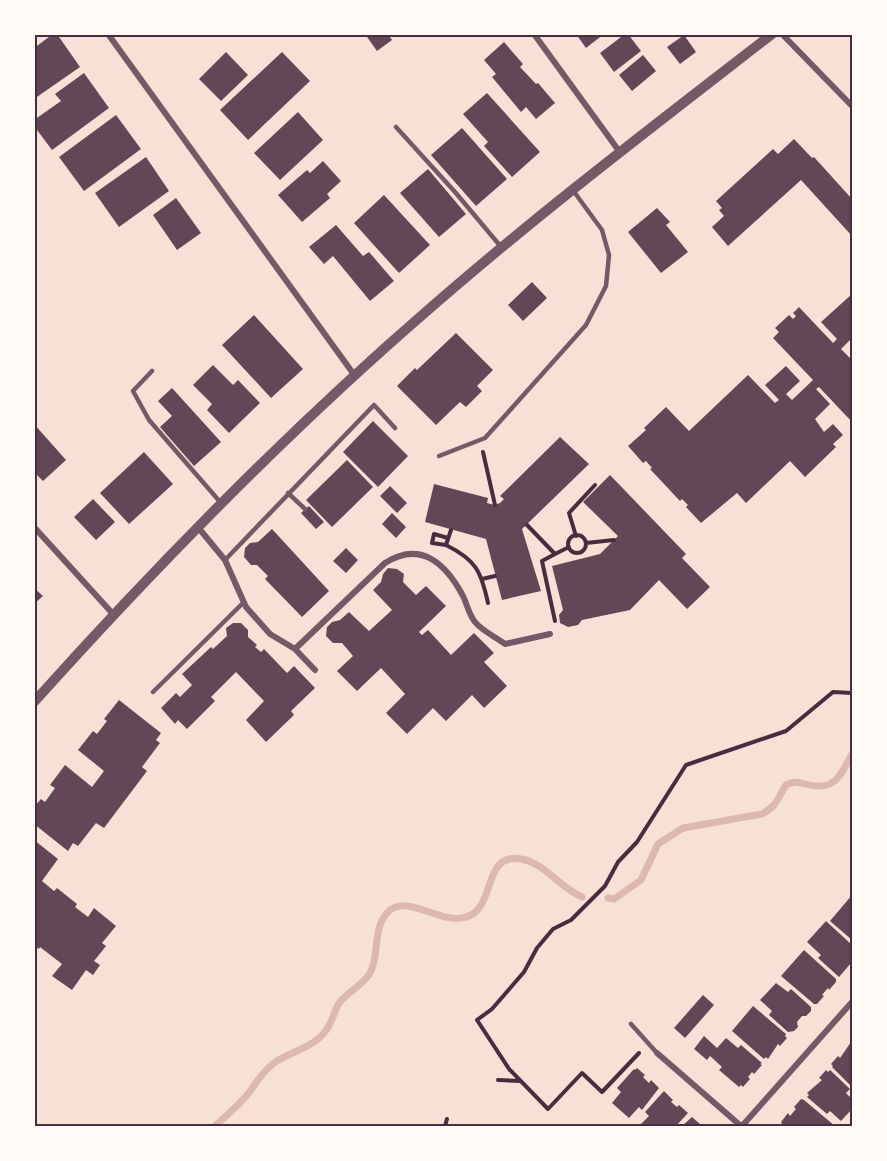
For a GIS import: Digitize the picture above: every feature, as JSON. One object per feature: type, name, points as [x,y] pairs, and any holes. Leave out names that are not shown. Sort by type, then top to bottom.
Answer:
[{"type":"street","points":[[108,34],[355,376]]},
{"type":"street","points":[[534,34],[619,151]]},
{"type":"street","points":[[34,702],[113,614],[197,526],[355,376],[428,310],[619,151],[772,34]]},
{"type":"street","points":[[782,34],[852,106]]},
{"type":"street","points":[[197,526],[225,560],[244,602],[270,634],[296,649],[315,670]]},
{"type":"street","points":[[34,527],[113,614]]},
{"type":"street","points":[[296,649],[385,563],[398,555],[410,553],[428,557],[438,563],[464,596],[474,621],[506,644],[550,634]]},
{"type":"street","points":[[657,1053],[742,1126],[852,1002]]},
{"type":"lane","points":[[396,127],[502,248]]},
{"type":"lane","points":[[439,456],[484,438],[586,325],[606,286],[609,255],[602,230],[573,189]]},
{"type":"lane","points":[[152,371],[133,391],[149,420],[220,503]]},
{"type":"lane","points":[[225,560],[374,405],[395,428]]},
{"type":"lane","points":[[288,493],[304,509]]},
{"type":"lane","points":[[153,692],[244,602]]},
{"type":"lane","points":[[631,1024],[657,1053]]},
{"type":"path","points":[[480,440],[495,505]]},
{"type":"path","points":[[576,536],[569,513],[595,485]]},
{"type":"path","points":[[526,525],[555,554]]},
{"type":"path","points":[[446,545],[451,530]]},
{"type":"path","points":[[448,538],[434,534],[432,543],[446,545],[464,554],[482,579],[488,603]]},
{"type":"path","points":[[576,536],[581,536],[586,543],[585,549],[578,553],[572,552],[569,547],[571,539],[576,536]]},
{"type":"path","points":[[586,543],[614,540]]},
{"type":"path","points":[[550,634],[560,637],[542,561],[569,547]]},
{"type":"path","points":[[482,579],[495,576]]},
{"type":"path","points":[[657,1053],[648,1061],[638,1053],[602,1092],[582,1073],[548,1109],[509,1069],[477,1020],[492,1009],[525,972],[537,948],[553,929],[571,921],[605,886],[618,862],[637,842],[686,765],[786,730],[833,692],[852,693]]},
{"type":"path","points":[[498,1080],[521,1082]]},
{"type":"path","points":[[445,1126],[447,1119]]},
{"type":"building","points":[[53,34],[57,34],[80,67],[34,99],[34,48]]},
{"type":"building","points":[[365,34],[388,34],[392,40],[377,51]]},
{"type":"building","points":[[576,34],[604,34],[586,48]]},
{"type":"building","points":[[628,34],[641,51],[614,72],[600,53]]},
{"type":"building","points":[[684,35],[696,52],[680,64],[667,47]]},
{"type":"building","points":[[504,42],[523,64],[520,67],[555,103],[536,119],[526,107],[521,112],[492,77],[496,74],[484,60]]},
{"type":"building","points":[[226,52],[248,75],[221,101],[199,79]]},
{"type":"building","points":[[282,52],[310,81],[248,140],[220,110]]},
{"type":"building","points":[[643,55],[656,71],[632,91],[619,75]]},
{"type":"building","points":[[84,73],[109,108],[52,150],[34,126],[34,120],[61,101],[55,94]]},
{"type":"building","points":[[487,93],[540,152],[512,177],[484,146],[488,142],[463,114]]},
{"type":"building","points":[[298,112],[323,140],[280,180],[254,153]]},
{"type":"building","points":[[116,115],[141,149],[84,191],[59,157]]},
{"type":"building","points":[[462,128],[507,179],[476,206],[431,155]]},
{"type":"building","points":[[794,139],[812,158],[814,157],[852,199],[852,236],[801,180],[728,246],[712,227],[724,216],[719,210],[722,208],[716,201],[773,149],[778,154]]},
{"type":"building","points":[[146,157],[169,191],[119,227],[95,193]]},
{"type":"building","points":[[323,161],[341,181],[327,194],[330,198],[302,222],[278,195],[307,170],[310,173]]},
{"type":"building","points":[[428,169],[466,214],[439,237],[400,193]]},
{"type":"building","points":[[384,195],[430,245],[399,273],[354,223]]},
{"type":"building","points":[[176,198],[201,233],[177,250],[153,215]]},
{"type":"building","points":[[657,208],[670,222],[666,225],[688,252],[661,273],[628,232]]},
{"type":"building","points":[[336,225],[363,256],[369,252],[394,281],[370,301],[333,256],[324,264],[309,247]]},
{"type":"building","points":[[532,282],[547,298],[523,321],[508,305]]},
{"type":"building","points":[[852,294],[852,338],[841,349],[850,358],[852,356],[852,422],[819,387],[816,389],[830,404],[815,419],[824,432],[833,424],[843,435],[833,444],[836,447],[805,477],[790,461],[746,503],[737,493],[701,523],[686,507],[688,505],[682,499],[680,501],[650,469],[652,468],[646,461],[643,463],[628,446],[666,407],[689,431],[748,375],[775,403],[779,400],[765,385],[786,366],[800,381],[786,394],[792,400],[813,380],[773,338],[779,332],[775,328],[789,315],[793,319],[796,316],[793,313],[799,307],[833,343],[837,339],[821,322]]},
{"type":"building","points":[[254,315],[303,369],[271,398],[222,345]]},
{"type":"building","points":[[456,333],[493,370],[477,386],[482,391],[466,407],[460,402],[436,425],[397,386]]},
{"type":"building","points":[[213,365],[233,385],[238,380],[260,403],[229,433],[207,410],[212,404],[193,385]]},
{"type":"building","points":[[172,388],[221,442],[194,466],[160,427],[172,416],[158,401]]},
{"type":"building","points":[[373,421],[408,456],[378,487],[343,452]]},
{"type":"building","points":[[34,424],[66,460],[43,481],[34,472]]},
{"type":"building","points":[[560,437],[589,464],[522,529],[541,591],[502,600],[486,539],[425,522],[434,484],[488,498],[487,503],[495,505],[504,499],[500,496]]},
{"type":"building","points":[[144,452],[173,484],[129,524],[100,493]]},
{"type":"building","points":[[347,460],[373,487],[332,527],[306,500]]},
{"type":"building","points":[[610,475],[686,554],[682,558],[710,587],[687,609],[659,580],[630,610],[582,620],[578,625],[568,627],[560,623],[559,615],[563,610],[552,566],[600,554],[618,536],[583,502]]},
{"type":"building","points":[[390,486],[407,503],[397,513],[380,496]]},
{"type":"building","points":[[93,499],[115,522],[96,540],[74,517]]},
{"type":"building","points":[[309,506],[324,522],[316,529],[301,513]]},
{"type":"building","points":[[392,513],[406,527],[396,538],[382,524]]},
{"type":"building","points":[[272,529],[329,591],[302,617],[265,579],[268,576],[257,565],[251,565],[244,557],[245,548],[250,543],[258,542]]},
{"type":"building","points":[[346,548],[358,560],[346,573],[333,561]]},
{"type":"building","points":[[388,568],[397,569],[404,574],[403,582],[416,595],[426,586],[446,606],[419,632],[422,635],[428,630],[451,655],[474,633],[494,653],[484,662],[507,686],[484,708],[472,695],[446,721],[433,708],[407,734],[386,713],[405,694],[381,668],[357,691],[337,671],[353,656],[342,643],[333,643],[326,636],[327,627],[349,612],[369,631],[392,610],[373,590],[381,582]]},
{"type":"building","points":[[34,588],[43,596],[34,604]]},
{"type":"building","points":[[233,623],[241,623],[248,630],[248,637],[257,645],[255,647],[261,652],[264,649],[287,673],[294,666],[315,688],[291,711],[294,715],[266,742],[246,720],[264,701],[236,672],[211,697],[215,701],[187,729],[178,720],[175,724],[161,708],[176,693],[180,697],[192,685],[182,674],[211,647],[213,649],[227,636],[226,628]]},
{"type":"building","points":[[119,700],[161,733],[156,740],[160,743],[142,767],[147,771],[104,828],[96,823],[78,846],[73,843],[68,851],[34,824],[34,807],[41,799],[45,802],[55,788],[50,785],[65,765],[92,787],[104,771],[78,750],[93,731],[97,734],[107,721],[104,719]]},
{"type":"building","points":[[34,840],[58,859],[42,881],[54,891],[57,888],[77,904],[75,907],[88,917],[94,908],[116,926],[102,943],[106,946],[94,961],[100,965],[93,975],[86,970],[72,990],[52,976],[62,964],[40,947],[39,949],[34,946]]},
{"type":"building","points":[[852,895],[852,940],[830,921]]},
{"type":"building","points":[[826,921],[852,945],[852,962],[839,977],[818,958],[821,955],[807,942]]},
{"type":"building","points":[[804,950],[836,979],[836,982],[829,990],[828,988],[817,1004],[814,1004],[781,976]]},
{"type":"building","points":[[776,983],[788,992],[791,989],[811,1007],[811,1011],[797,1022],[798,1027],[794,1031],[788,1032],[769,1015],[772,1011],[760,1000]]},
{"type":"building","points":[[703,995],[714,1005],[685,1038],[674,1028]]},
{"type":"building","points":[[753,1006],[786,1034],[787,1038],[780,1046],[778,1044],[768,1059],[766,1057],[764,1059],[732,1031]]},
{"type":"building","points":[[704,1036],[717,1048],[726,1038],[738,1048],[741,1045],[762,1065],[754,1074],[752,1072],[748,1077],[750,1079],[743,1087],[741,1085],[739,1087],[719,1070],[722,1067],[710,1056],[707,1060],[694,1049]]},
{"type":"building","points":[[851,1042],[852,1087],[831,1064],[838,1056],[840,1058]]},
{"type":"building","points":[[637,1068],[645,1075],[643,1077],[649,1083],[651,1080],[659,1088],[642,1110],[639,1107],[629,1118],[612,1103],[621,1092],[617,1088]]},
{"type":"building","points":[[826,1070],[828,1072],[830,1070],[850,1089],[846,1093],[852,1099],[852,1109],[841,1121],[830,1111],[827,1114],[807,1097],[809,1095],[807,1093],[822,1080],[819,1078]]},
{"type":"building","points":[[664,1091],[673,1100],[671,1102],[677,1107],[679,1105],[688,1113],[676,1126],[639,1126],[649,1116],[645,1112]]},
{"type":"building","points":[[801,1099],[835,1126],[783,1126],[781,1122],[788,1113],[790,1116]]},
{"type":"building","points":[[692,1117],[700,1124],[698,1126],[682,1126]]},
{"type":"waterway","points":[[608,898],[614,899],[641,880],[658,844],[683,828],[762,814],[774,805],[786,785],[796,782],[823,786],[835,781],[852,754]]},
{"type":"waterway","points":[[215,1126],[244,1098],[270,1066],[307,1046],[324,1033],[340,1002],[370,973],[375,958],[379,927],[387,913],[395,907],[415,907],[448,918],[469,916],[483,901],[495,871],[501,863],[509,859],[521,859],[538,865],[582,897]]}]
